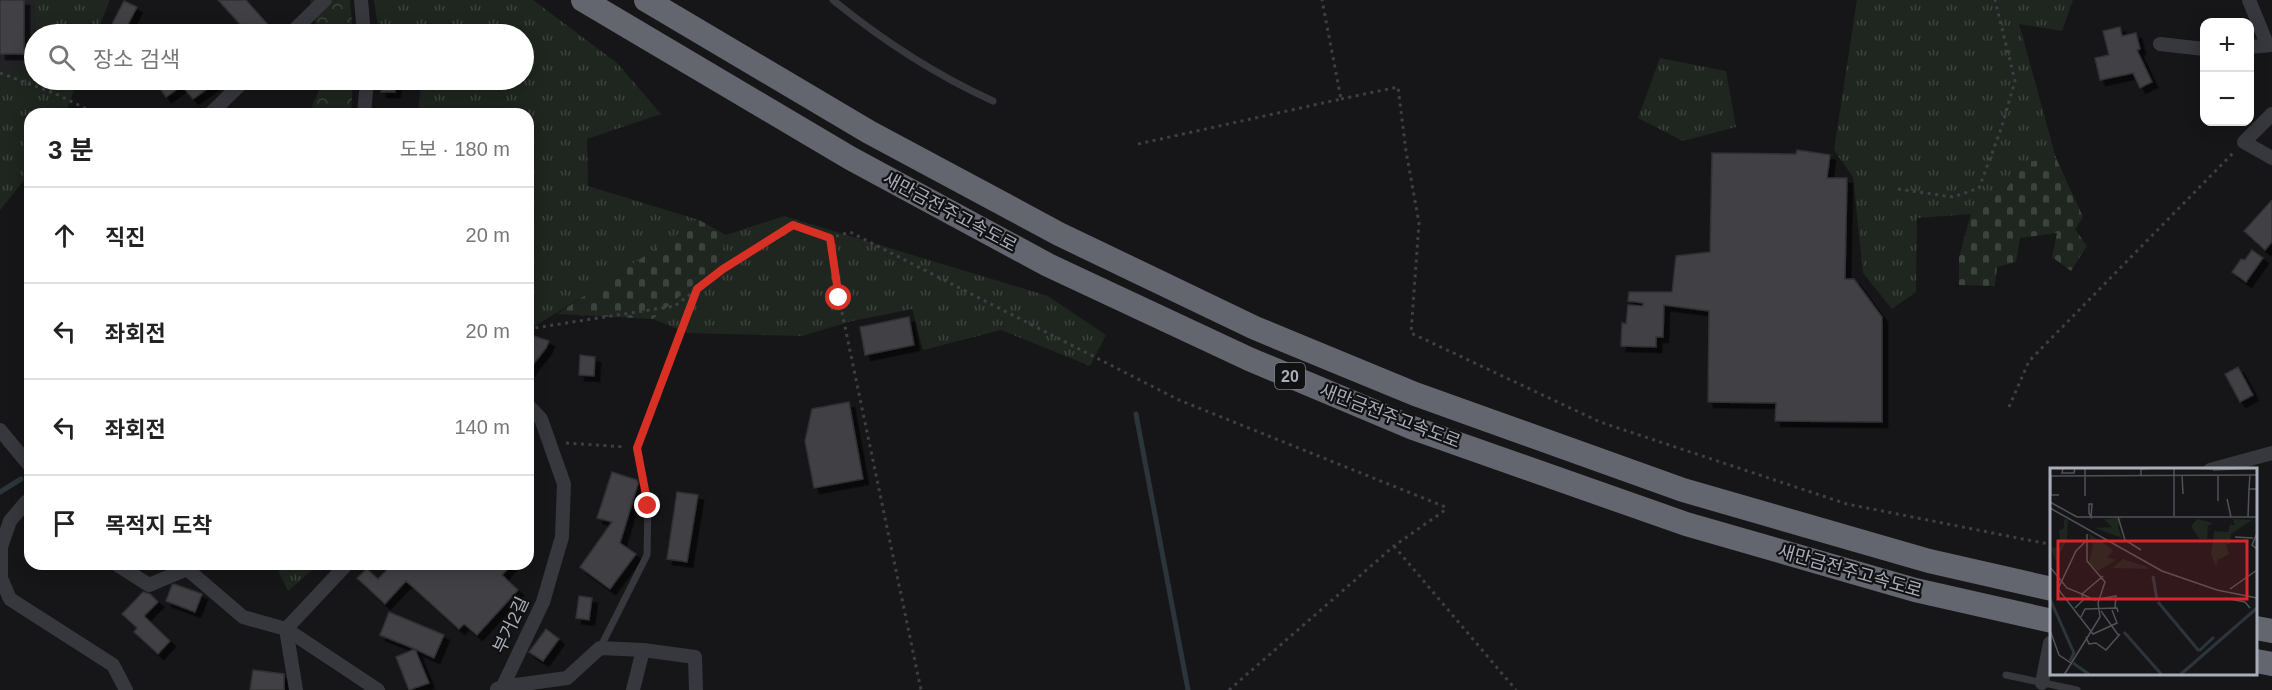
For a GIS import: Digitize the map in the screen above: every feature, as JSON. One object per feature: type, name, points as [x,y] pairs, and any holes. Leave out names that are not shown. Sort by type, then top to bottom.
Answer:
[{"type":"highway","name":"새만금전주고속도로","points":[[583,0],[850,158],[996,237],[1048,265],[1249,359],[1413,428],[1686,524],[2050,632]]},
{"type":"highway","name":"새만금전주고속도로","points":[[646,0],[890,143],[1059,234],[1255,328],[1415,394],[1683,490],[1929,561],[2050,589]]},
{"type":"highway","points":[[2257,628],[2272,631]]},
{"type":"highway","points":[[2257,661],[2272,664]]},
{"type":"street","points":[[300,24],[325,0]]},
{"type":"street","points":[[361,0],[363,24]]},
{"type":"street","points":[[2249,0],[2270,45],[2254,47]]},
{"type":"street","points":[[2160,44],[2200,48]]},
{"type":"street","points":[[216,108],[235,90]]},
{"type":"street","points":[[365,108],[366,90]]},
{"type":"street","points":[[2272,114],[2244,142],[2272,158]]},
{"type":"street","name":"부거2길","points":[[500,689],[543,602],[562,537],[564,484],[549,442],[535,421]]},
{"type":"street","points":[[0,430],[24,459]]},
{"type":"street","points":[[2217,468],[2272,453]]},
{"type":"street","points":[[24,506],[10,521],[1,547],[1,578],[10,599],[113,665],[126,690]]},
{"type":"street","points":[[125,570],[149,585],[185,570]]},
{"type":"street","points":[[188,570],[243,617],[286,629],[378,690]]},
{"type":"street","points":[[286,629],[341,570]]},
{"type":"street","points":[[286,629],[296,690]]},
{"type":"street","points":[[2042,683],[2050,638]]},
{"type":"street","points":[[500,689],[567,678],[600,648],[643,650],[695,657],[696,690]]},
{"type":"street","points":[[633,690],[643,650]]},
{"type":"lane","points":[[833,0],[949,81],[993,101]]},
{"type":"lane","points":[[600,648],[646,555],[648,506],[637,448]]},
{"type":"lane","points":[[2006,675],[2077,690]]},
{"type":"path","points":[[1322,0],[1341,99]]},
{"type":"path","points":[[1898,189],[1953,197],[1978,188],[2001,129],[2015,81],[1995,0]]},
{"type":"path","points":[[0,73],[24,82]]},
{"type":"path","points":[[1138,144],[1398,87],[1406,151],[1419,223],[1411,333],[1600,422],[1847,504],[2050,543]]},
{"type":"path","points":[[45,90],[85,108]]},
{"type":"path","points":[[2009,407],[2029,361],[2244,142]]},
{"type":"path","points":[[534,328],[675,306],[723,269],[793,225],[830,238],[850,232],[1179,400],[1448,508],[1394,546],[1229,690]]},
{"type":"path","points":[[830,238],[839,298],[921,690]]},
{"type":"path","points":[[549,442],[637,448],[697,289]]},
{"type":"path","points":[[1394,546],[1516,690]]},
{"type":"shaded area","points":[[0,0],[35,0],[35,24],[24,24],[24,70],[0,71]]},
{"type":"green space","points":[[35,0],[110,0],[100,24],[35,24]]},
{"type":"green space","points":[[310,0],[350,0],[352,24],[316,24]]},
{"type":"green space","points":[[374,0],[533,0],[617,63],[661,114],[587,139],[588,186],[699,220],[627,270],[534,326],[534,108],[419,108],[420,90],[534,90],[534,24],[378,24]]},
{"type":"green space","points":[[1857,0],[2073,0],[2062,31],[2019,24],[2056,158],[2026,162],[2006,189],[1971,214],[1917,218],[1916,292],[1892,309],[1863,273],[1853,177],[1834,150]]},
{"type":"green space","points":[[1660,58],[1726,71],[1736,127],[1683,141],[1638,118]]},
{"type":"green space","points":[[24,70],[24,90],[74,90],[67,108],[24,108],[24,180],[0,210],[0,71]]},
{"type":"green space","points":[[319,90],[352,90],[351,108],[311,108]]},
{"type":"green space","points":[[2056,158],[2083,217],[2075,229],[2087,246],[2071,271],[2052,257],[2057,233],[2020,238],[2016,262],[1997,267],[1995,286],[1959,285],[1959,257],[1971,214],[2006,189],[2026,162]]},
{"type":"green space","points":[[784,216],[1048,296],[1106,335],[1090,366],[1001,330],[923,350],[912,309],[852,321],[802,336],[687,333],[653,319],[720,262],[726,235]]},
{"type":"green space","points":[[699,220],[726,235],[720,262],[653,319],[557,314]]},
{"type":"green space","points":[[278,570],[312,570],[288,591]]},
{"type":"building","points":[[0,0],[24,0],[24,54],[0,54]]},
{"type":"building","points":[[218,0],[246,0],[267,24],[240,24]]},
{"type":"building","points":[[124,1],[137,7],[128,24],[112,24]]},
{"type":"building","points":[[2120,27],[2122,36],[2136,33],[2140,49],[2137,50],[2152,82],[2140,88],[2133,73],[2100,80],[2095,58],[2109,55],[2103,31]]},
{"type":"building","points":[[161,90],[176,90],[166,97]]},
{"type":"building","points":[[185,90],[206,90],[193,99]]},
{"type":"building","points":[[381,90],[395,90],[395,92],[381,92]]},
{"type":"building","points":[[1797,150],[1830,155],[1827,178],[1847,178],[1845,279],[1854,279],[1882,317],[1882,422],[1775,421],[1776,403],[1708,402],[1709,311],[1664,305],[1663,337],[1656,337],[1656,347],[1621,346],[1622,323],[1626,324],[1628,305],[1643,306],[1643,303],[1628,301],[1629,292],[1672,292],[1676,256],[1710,252],[1712,153],[1796,154]]},
{"type":"building","points":[[2272,200],[2272,242],[2265,250],[2244,231]]},
{"type":"building","points":[[2252,250],[2263,258],[2246,282],[2232,272],[2241,259],[2245,260]]},
{"type":"building","points":[[909,317],[914,345],[865,355],[860,327]]},
{"type":"building","points":[[534,336],[549,341],[534,363]]},
{"type":"building","points":[[580,355],[595,357],[594,376],[579,375]]},
{"type":"building","points":[[2238,367],[2253,395],[2240,402],[2225,374]]},
{"type":"building","points":[[849,402],[863,479],[814,488],[805,441],[812,409]]},
{"type":"building","points":[[612,472],[637,480],[638,484],[620,543],[636,554],[610,589],[580,567],[612,522],[597,518]]},
{"type":"building","points":[[677,492],[698,495],[687,562],[667,559]]},
{"type":"building","points":[[368,570],[378,579],[387,570],[507,570],[502,575],[518,590],[477,635],[464,624],[459,629],[406,581],[385,604],[357,578]]},
{"type":"building","points":[[174,584],[202,594],[195,612],[166,601]]},
{"type":"building","points":[[143,592],[150,594],[158,602],[144,616],[170,641],[158,654],[134,632],[137,628],[122,614]]},
{"type":"building","points":[[579,596],[592,598],[589,620],[576,618]]},
{"type":"building","points":[[389,612],[444,635],[434,658],[380,635]]},
{"type":"building","points":[[546,629],[559,639],[543,661],[529,652]]},
{"type":"building","points":[[415,649],[429,683],[409,690],[396,657]]},
{"type":"building","points":[[253,670],[284,674],[284,690],[250,690]]},
{"type":"waterway","points":[[1136,414],[1188,690]]},
{"type":"waterway","points":[[0,492],[21,479]]},
{"type":"route","points":[[648,506],[637,448],[697,289],[723,269],[793,225],[830,238],[839,298]]}]
